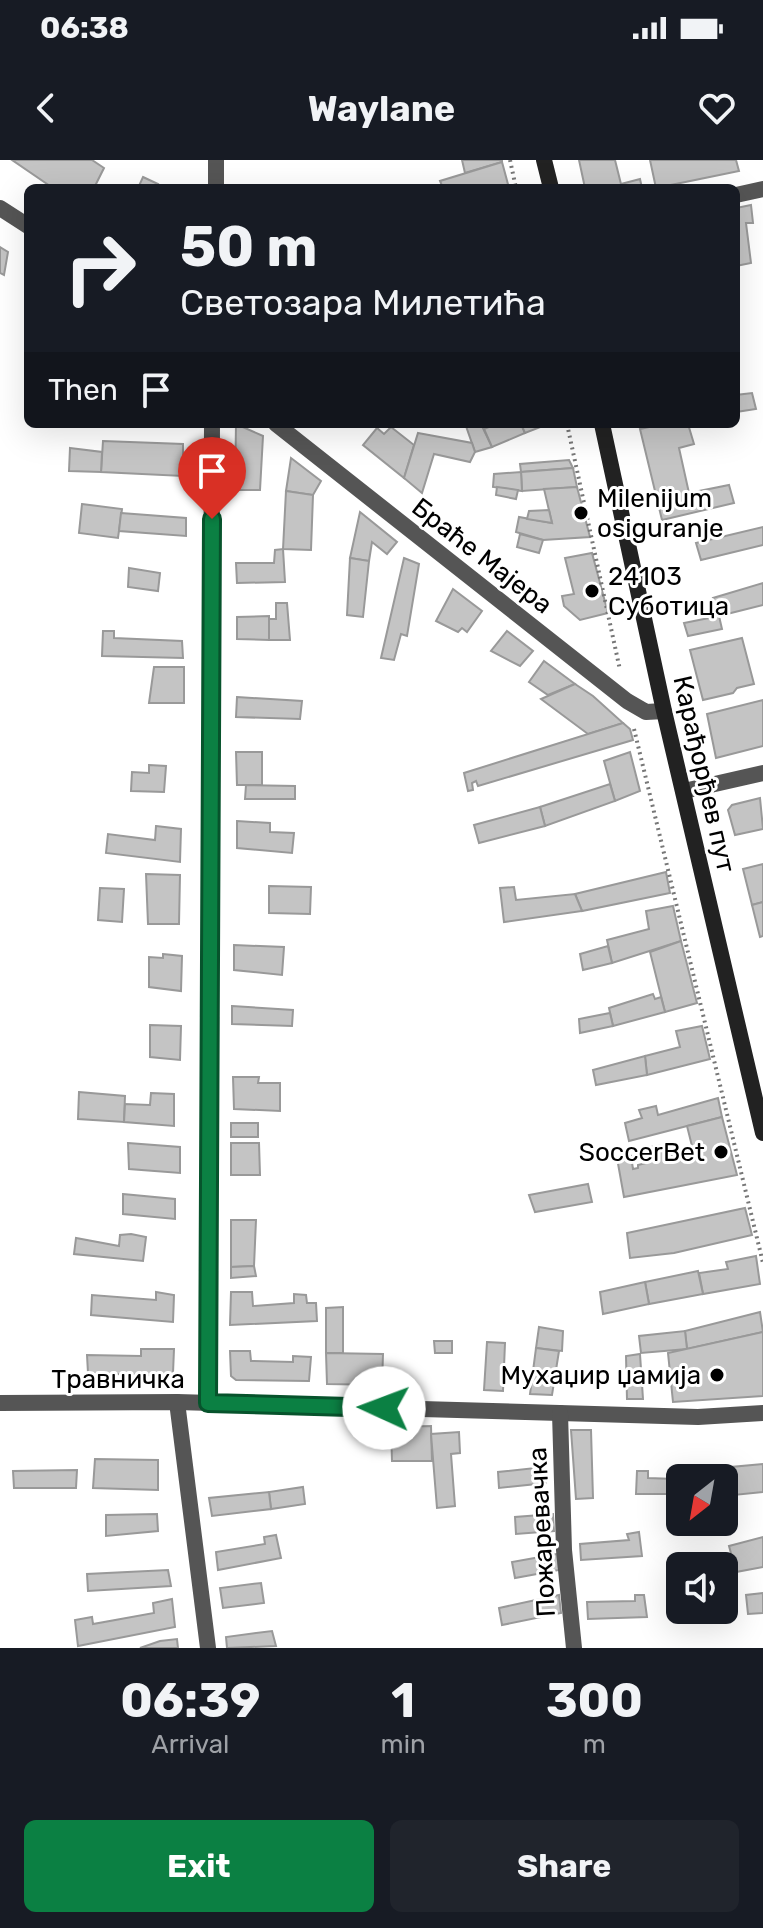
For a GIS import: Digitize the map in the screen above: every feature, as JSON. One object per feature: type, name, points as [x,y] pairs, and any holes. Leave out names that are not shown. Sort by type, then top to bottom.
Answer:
[{"type":"main road","points":[[544,160],[550,184]]},
{"type":"main road","name":"Карађорђев пут","points":[[603,428],[664,711],[763,1133]]},
{"type":"street","points":[[216,160],[216,184]]},
{"type":"street","points":[[740,194],[763,189]]},
{"type":"street","points":[[0,208],[24,223]]},
{"type":"street","points":[[208,1403],[212,428]]},
{"type":"street","name":"Браће Мајера","points":[[281,428],[627,701],[646,712],[664,711]]},
{"type":"street","points":[[684,791],[763,773]]},
{"type":"street","points":[[177,1402],[208,1648]]},
{"type":"street","name":"Травничка","points":[[0,1403],[177,1402],[698,1417],[763,1413]]},
{"type":"street","name":"Пожаревачка","points":[[560,1413],[564,1550],[574,1648]]},
{"type":"path","points":[[510,160],[515,184]]},
{"type":"path","points":[[568,428],[627,701],[763,1263]]},
{"type":"building","points":[[12,160],[92,160],[104,168],[96,184],[47,184]]},
{"type":"building","points":[[462,160],[502,160],[502,162],[465,173]]},
{"type":"building","points":[[579,160],[615,160],[621,184],[584,184]]},
{"type":"building","points":[[650,160],[736,160],[739,171],[676,184],[655,184]]},
{"type":"building","points":[[502,162],[508,184],[441,184],[440,181]]},
{"type":"building","points":[[143,177],[158,184],[140,184]]},
{"type":"building","points":[[640,179],[641,184],[621,184]]},
{"type":"building","points":[[751,205],[753,223],[746,223],[751,263],[740,265],[740,207]]},
{"type":"building","points":[[0,247],[8,252],[4,275],[0,273]]},
{"type":"building","points":[[752,393],[756,409],[740,411],[740,394]]},
{"type":"building","points":[[236,428],[245,428],[263,436],[260,490],[235,490]]},
{"type":"building","points":[[377,428],[384,434],[392,428],[414,445],[404,478],[363,445]]},
{"type":"building","points":[[467,428],[483,428],[492,447],[475,452]]},
{"type":"building","points":[[523,428],[525,433],[492,447],[484,429]]},
{"type":"building","points":[[689,428],[694,444],[679,448],[689,493],[729,485],[734,503],[662,520],[640,429]]},
{"type":"building","points":[[418,433],[472,443],[475,452],[470,462],[434,454],[422,493],[404,478]]},
{"type":"building","points":[[103,441],[183,444],[183,476],[101,472]]},
{"type":"building","points":[[70,448],[102,452],[101,472],[69,471]]},
{"type":"building","points":[[291,458],[321,481],[313,495],[286,491]]},
{"type":"building","points":[[569,460],[573,468],[521,472],[520,464]]},
{"type":"building","points":[[573,468],[577,487],[522,491],[521,472]]},
{"type":"building","points":[[521,472],[522,491],[493,487],[494,474]]},
{"type":"building","points":[[497,487],[518,490],[516,499],[496,495]]},
{"type":"building","points":[[577,487],[590,537],[543,540],[516,532],[519,517],[552,523],[544,489]]},
{"type":"building","points":[[286,491],[313,495],[311,550],[283,549]]},
{"type":"building","points":[[82,504],[122,509],[118,538],[79,533]]},
{"type":"building","points":[[549,510],[552,523],[527,519],[529,511]]},
{"type":"building","points":[[360,512],[397,542],[387,554],[372,542],[369,561],[350,558]]},
{"type":"building","points":[[121,513],[186,518],[186,536],[119,531]]},
{"type":"building","points":[[763,527],[763,545],[701,560],[696,543]]},
{"type":"building","points":[[520,534],[543,540],[539,553],[517,547]]},
{"type":"building","points":[[283,549],[285,582],[237,583],[236,563],[274,563],[275,550]]},
{"type":"building","points":[[592,553],[608,613],[580,620],[564,606],[562,596],[574,594],[565,558]]},
{"type":"building","points":[[350,558],[369,561],[363,617],[347,615]]},
{"type":"building","points":[[404,558],[419,564],[407,636],[401,634],[394,660],[381,658]]},
{"type":"building","points":[[129,568],[160,573],[158,591],[128,587]]},
{"type":"building","points":[[763,583],[763,605],[719,616],[713,598]]},
{"type":"building","points":[[453,589],[482,611],[467,632],[462,628],[458,632],[436,621]]},
{"type":"building","points":[[276,603],[287,603],[290,640],[269,640],[269,619],[276,619]]},
{"type":"building","points":[[269,616],[269,640],[237,639],[237,617]]},
{"type":"building","points":[[719,616],[722,629],[688,636],[684,623]]},
{"type":"building","points":[[103,631],[114,631],[114,638],[182,641],[183,658],[102,656]]},
{"type":"building","points":[[507,631],[533,651],[520,666],[491,651]]},
{"type":"building","points":[[742,638],[754,684],[703,700],[690,650]]},
{"type":"building","points":[[544,661],[575,684],[548,695],[529,682]]},
{"type":"building","points":[[154,667],[184,667],[184,703],[149,703]]},
{"type":"building","points":[[575,684],[623,723],[588,734],[541,699]]},
{"type":"building","points":[[237,697],[302,701],[300,719],[236,717]]},
{"type":"building","points":[[763,700],[763,746],[716,758],[707,714]]},
{"type":"building","points":[[623,723],[630,729],[633,740],[478,786],[476,781],[472,783],[473,790],[468,791],[464,773]]},
{"type":"building","points":[[236,752],[262,752],[262,785],[237,785]]},
{"type":"building","points":[[630,752],[640,791],[615,801],[604,761]]},
{"type":"building","points":[[149,765],[166,766],[164,792],[131,791],[132,772],[149,773]]},
{"type":"building","points":[[610,784],[615,801],[545,826],[540,807]]},
{"type":"building","points":[[246,785],[295,786],[295,799],[245,799]]},
{"type":"building","points":[[760,798],[763,829],[735,835],[728,810],[732,805]]},
{"type":"building","points":[[540,807],[545,826],[479,843],[474,825]]},
{"type":"building","points":[[237,821],[270,823],[270,832],[294,833],[292,853],[237,848]]},
{"type":"building","points":[[156,826],[181,829],[180,862],[106,853],[108,834],[155,840]]},
{"type":"building","points":[[763,864],[763,902],[752,905],[743,869]]},
{"type":"building","points":[[666,872],[670,893],[582,911],[575,894]]},
{"type":"building","points":[[146,874],[180,875],[179,924],[148,924]]},
{"type":"building","points":[[269,886],[311,887],[310,914],[269,913]]},
{"type":"building","points":[[514,887],[516,900],[575,894],[582,911],[504,922],[500,888]]},
{"type":"building","points":[[100,888],[124,889],[122,922],[98,920]]},
{"type":"building","points":[[763,902],[763,936],[760,937],[752,905]]},
{"type":"building","points":[[673,906],[681,941],[612,963],[607,940],[649,929],[646,911]]},
{"type":"building","points":[[681,941],[697,1003],[665,1012],[650,952]]},
{"type":"building","points":[[234,945],[284,947],[282,975],[234,970]]},
{"type":"building","points":[[608,946],[612,963],[583,970],[580,954]]},
{"type":"building","points":[[163,954],[182,956],[181,991],[149,987],[149,957],[163,958]]},
{"type":"building","points":[[653,994],[655,999],[661,997],[665,1012],[613,1026],[609,1008]]},
{"type":"building","points":[[232,1006],[293,1010],[292,1026],[232,1024]]},
{"type":"building","points":[[610,1013],[613,1026],[580,1033],[579,1019]]},
{"type":"building","points":[[150,1025],[181,1026],[180,1060],[150,1057]]},
{"type":"building","points":[[702,1026],[710,1059],[647,1075],[645,1056],[680,1047],[676,1031]]},
{"type":"building","points":[[645,1056],[647,1075],[596,1085],[593,1070]]},
{"type":"building","points":[[233,1077],[259,1077],[258,1083],[280,1083],[280,1111],[234,1109]]},
{"type":"building","points":[[79,1092],[125,1096],[124,1122],[78,1119]]},
{"type":"building","points":[[151,1093],[174,1094],[174,1126],[124,1122],[125,1104],[150,1105]]},
{"type":"building","points":[[718,1098],[722,1117],[629,1141],[625,1123],[642,1118],[639,1110],[656,1106],[658,1115]]},
{"type":"building","points":[[722,1117],[737,1175],[624,1197],[617,1158],[631,1156],[633,1169],[638,1168],[638,1165],[646,1163],[644,1148],[670,1144],[672,1158],[679,1157],[676,1154],[693,1150],[687,1126]]},
{"type":"building","points":[[231,1123],[258,1123],[258,1137],[231,1137]]},
{"type":"building","points":[[128,1143],[180,1147],[180,1173],[129,1169]]},
{"type":"building","points":[[231,1143],[259,1143],[260,1175],[231,1175]]},
{"type":"building","points":[[588,1184],[592,1202],[535,1212],[529,1195]]},
{"type":"building","points":[[123,1194],[175,1199],[175,1219],[123,1214]]},
{"type":"building","points":[[745,1208],[752,1235],[674,1253],[630,1258],[627,1233]]},
{"type":"building","points":[[231,1220],[256,1220],[254,1266],[231,1267]]},
{"type":"building","points":[[120,1235],[146,1237],[143,1261],[74,1254],[76,1238],[119,1246]]},
{"type":"building","points":[[756,1256],[760,1284],[703,1294],[699,1273],[728,1269],[726,1262]]},
{"type":"building","points":[[254,1266],[256,1276],[231,1278],[231,1267]]},
{"type":"building","points":[[698,1271],[703,1294],[649,1304],[645,1282]]},
{"type":"building","points":[[645,1282],[649,1304],[603,1314],[600,1292]]},
{"type":"building","points":[[156,1292],[174,1295],[173,1322],[91,1315],[92,1295],[156,1300]]},
{"type":"building","points":[[231,1292],[252,1292],[253,1306],[294,1303],[294,1294],[306,1295],[307,1303],[316,1303],[317,1321],[230,1325]]},
{"type":"building","points":[[343,1307],[343,1353],[326,1353],[326,1308]]},
{"type":"building","points":[[760,1312],[763,1332],[687,1349],[685,1331]]},
{"type":"building","points":[[539,1327],[563,1331],[562,1351],[536,1348]]},
{"type":"building","points":[[685,1331],[687,1349],[641,1353],[639,1336]]},
{"type":"building","name":"Мухаџир џамија","points":[[763,1332],[763,1396],[673,1402],[668,1353]]},
{"type":"building","points":[[434,1341],[452,1341],[452,1353],[435,1353]]},
{"type":"building","points":[[487,1342],[505,1343],[503,1391],[484,1390]]},
{"type":"building","points":[[536,1348],[559,1351],[552,1395],[530,1394]]},
{"type":"building","points":[[141,1349],[174,1349],[173,1373],[169,1376],[88,1373],[87,1355],[141,1356]]},
{"type":"building","points":[[230,1351],[250,1351],[251,1361],[293,1362],[293,1356],[311,1357],[309,1381],[236,1380],[231,1376]]},
{"type":"building","points":[[326,1353],[383,1354],[382,1385],[327,1384]]},
{"type":"building","points":[[640,1354],[643,1399],[627,1399],[626,1356]]},
{"type":"building","points":[[431,1426],[432,1461],[392,1461],[391,1427]]},
{"type":"building","points":[[571,1430],[591,1430],[593,1498],[576,1499]]},
{"type":"building","points":[[459,1432],[460,1453],[451,1454],[455,1506],[437,1508],[431,1434]]},
{"type":"building","points":[[95,1459],[158,1460],[158,1490],[93,1488]]},
{"type":"building","points":[[763,1464],[763,1492],[738,1495],[738,1466]]},
{"type":"building","points":[[544,1467],[546,1483],[499,1488],[498,1472]]},
{"type":"building","points":[[77,1470],[76,1488],[14,1488],[13,1471]]},
{"type":"building","points":[[637,1471],[648,1471],[648,1478],[666,1479],[666,1494],[636,1494]]},
{"type":"building","points":[[303,1487],[305,1504],[271,1509],[269,1492]]},
{"type":"building","points":[[269,1492],[271,1509],[212,1516],[209,1498]]},
{"type":"building","points":[[157,1514],[158,1531],[106,1536],[106,1515]]},
{"type":"building","points":[[553,1514],[554,1531],[516,1534],[515,1517]]},
{"type":"building","points":[[639,1532],[642,1556],[581,1560],[580,1544],[629,1540],[627,1534]]},
{"type":"building","points":[[276,1535],[281,1558],[218,1570],[216,1552],[265,1544],[264,1537]]},
{"type":"building","points":[[763,1537],[763,1567],[738,1572],[738,1552],[731,1552],[729,1546]]},
{"type":"building","points":[[557,1554],[559,1570],[515,1578],[512,1562]]},
{"type":"building","points":[[168,1570],[171,1586],[88,1591],[87,1574]]},
{"type":"building","points":[[261,1583],[264,1603],[223,1608],[220,1588]]},
{"type":"building","points":[[763,1593],[763,1613],[748,1614],[746,1595]]},
{"type":"building","points":[[559,1595],[561,1613],[502,1625],[499,1608]]},
{"type":"building","points":[[635,1595],[644,1595],[647,1617],[588,1619],[587,1602],[635,1601]]},
{"type":"building","points":[[172,1599],[175,1627],[78,1646],[75,1620],[92,1617],[93,1624],[154,1613],[153,1603]]},
{"type":"building","points":[[272,1631],[276,1646],[227,1648],[226,1637]]},
{"type":"building","points":[[177,1639],[178,1648],[140,1648],[160,1641]]},
{"type":"place","name":"Milenijum osiguranje","points":[[581,513]]},
{"type":"place","name":"24103 Суботица","points":[[592,591]]},
{"type":"place","name":"SoccerBet","points":[[721,1152]]},
{"type":"place","name":"Мухаџир џамија","points":[[717,1375]]},
{"type":"route","points":[[212,519],[208,1403],[384,1408]]}]
